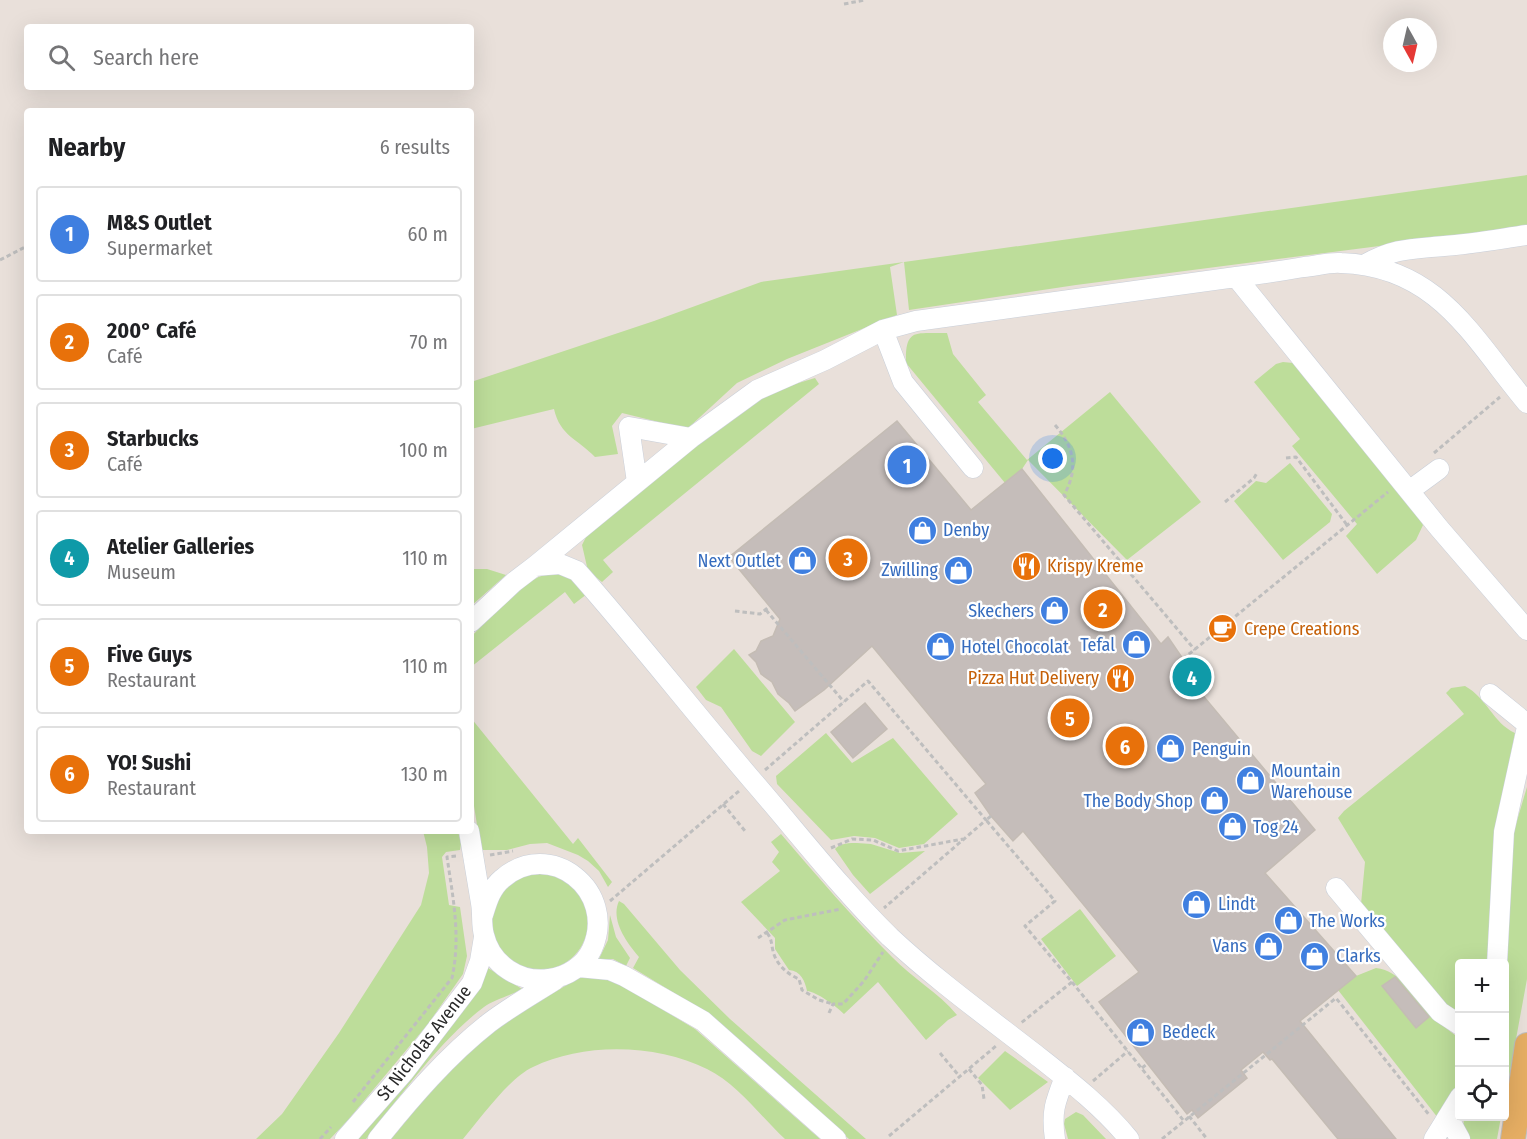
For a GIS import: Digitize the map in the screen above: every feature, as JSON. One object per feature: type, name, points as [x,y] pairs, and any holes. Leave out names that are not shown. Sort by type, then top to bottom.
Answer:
[{"type":"main road","points":[[1513,1139],[1527,1045]]},
{"type":"street","points":[[1364,265],[1383,254],[1413,248],[1527,235]]},
{"type":"street","points":[[474,619],[514,582],[691,438],[757,390],[825,360],[883,330],[916,321],[1339,263],[1364,265],[1402,275],[1425,288],[1448,306],[1527,403]]},
{"type":"street","points":[[1236,277],[1405,486],[1527,630]]},
{"type":"street","points":[[883,330],[903,382],[973,468]]},
{"type":"street","points":[[637,483],[629,427],[691,438]]},
{"type":"street","points":[[1405,486],[1433,464]]},
{"type":"street","points":[[577,571],[577,547],[585,525]]},
{"type":"street","points":[[536,566],[560,564],[577,571],[787,823],[872,918],[938,979],[1065,1077],[1129,1139]]},
{"type":"street","points":[[1490,694],[1527,725],[1504,832],[1497,959]]},
{"type":"street","points":[[469,834],[483,915],[484,936],[491,953],[504,968],[520,977],[538,981],[557,978],[578,967],[591,951],[598,932],[598,911],[590,892],[577,877],[559,867],[539,864],[519,869],[501,879],[489,896],[483,915]]},
{"type":"street","points":[[1336,888],[1440,1012],[1455,1022]]},
{"type":"street","name":"St Nicholas Avenue","points":[[339,1132],[404,1072],[472,983],[480,961],[484,936]]},
{"type":"street","points":[[578,967],[610,970],[703,1021],[836,1139]]},
{"type":"street","name":"St Nicholas Avenue","points":[[378,1139],[434,1074],[470,1039],[490,1022],[557,978]]},
{"type":"street","points":[[1056,1139],[1052,1119],[1055,1101],[1065,1077]]},
{"type":"street","points":[[1455,1104],[1439,1125],[1460,1139]]},
{"type":"path","points":[[844,4],[865,0]]},
{"type":"path","points":[[0,260],[24,248]]},
{"type":"path","points":[[1433,464],[1513,386]]},
{"type":"path","points":[[1055,425],[1070,446],[1073,459],[1070,483],[1064,495],[1195,650]]},
{"type":"path","points":[[1286,458],[1296,458],[1347,525]]},
{"type":"path","points":[[1225,502],[1254,478],[1257,472]]},
{"type":"path","points":[[1183,659],[1347,525],[1405,486]]},
{"type":"path","points":[[735,611],[760,614],[770,606]]},
{"type":"path","points":[[765,610],[844,702]]},
{"type":"path","points":[[605,892],[610,901],[868,681],[1055,901],[1025,926],[1184,1121]]},
{"type":"path","points":[[723,804],[745,831]]},
{"type":"path","points":[[872,918],[991,816]]},
{"type":"path","points":[[819,859],[832,846],[852,839],[873,840],[898,851],[964,838]]},
{"type":"path","points":[[352,1102],[452,978],[457,956],[456,919],[447,857],[500,854],[519,850]]},
{"type":"path","points":[[758,938],[785,920],[845,908]]},
{"type":"path","points":[[766,932],[772,939],[773,954],[777,961],[791,976],[799,979],[802,990],[819,1000],[833,1004],[843,1004],[864,981],[886,948]]},
{"type":"path","points":[[889,1136],[1072,982]]},
{"type":"path","points":[[1161,1139],[1336,998],[1439,1125]]},
{"type":"path","points":[[829,1012],[833,1004]]},
{"type":"path","points":[[940,1053],[960,1077]]},
{"type":"path","points":[[1142,1068],[1147,1064]]},
{"type":"path","points":[[969,1069],[982,1085],[984,1099]]},
{"type":"path","points":[[1189,1116],[1207,1139]]},
{"type":"path","points":[[320,1139],[339,1132]]},
{"type":"green space","points":[[1527,175],[1527,227],[1076,285],[909,310],[904,262]]},
{"type":"green space","points":[[904,262],[890,267],[897,315],[787,359],[737,383],[687,429],[622,413],[612,426],[618,454],[595,457],[565,431],[554,409],[474,428],[474,381],[654,321],[761,282]]},
{"type":"green space","points":[[947,333],[953,354],[986,395],[978,402],[1027,460],[1110,392],[1201,502],[1127,560],[1028,460],[1022,469],[1005,483],[906,363],[908,343],[914,335]]},
{"type":"green space","points":[[1293,363],[1423,525],[1416,540],[1377,574],[1346,536],[1357,524],[1292,446],[1300,439],[1254,382],[1276,364]]},
{"type":"green space","points":[[815,378],[819,384],[603,560],[613,572],[602,582],[588,571],[582,545],[588,533],[752,397]]},
{"type":"green space","points":[[1290,463],[1332,514],[1330,522],[1283,560],[1234,501],[1256,481],[1266,483]]},
{"type":"green space","points":[[474,569],[487,569],[506,575],[474,603]]},
{"type":"green space","points":[[557,572],[572,577],[587,594],[574,604],[565,592],[474,665],[474,634],[510,597],[545,574]]},
{"type":"green space","points":[[734,649],[795,722],[761,756],[752,751],[721,707],[706,700],[696,687]]},
{"type":"green space","points":[[1465,686],[1473,691],[1507,729],[1515,733],[1495,833],[1490,959],[1455,959],[1455,1013],[1447,1010],[1361,904],[1365,862],[1338,818],[1464,714],[1446,693],[1451,688]]},
{"type":"green space","points":[[474,722],[573,844],[578,838],[612,882],[608,887],[599,871],[588,861],[547,843],[530,844],[507,850],[481,850],[474,806]]},
{"type":"green space","points":[[826,733],[852,763],[893,738],[958,814],[924,844],[899,848],[875,838],[854,836],[831,840],[777,784],[776,776]]},
{"type":"green space","points":[[1527,787],[1527,979],[1509,1077],[1509,959],[1504,959],[1513,834]]},
{"type":"green space","points":[[424,834],[459,834],[460,850],[446,852],[442,857],[449,905],[460,907],[467,956],[463,974],[428,1024],[330,1139],[256,1139],[282,1114],[339,1033],[421,905],[429,873]]},
{"type":"green space","points":[[781,834],[835,897],[900,965],[957,1015],[926,1040],[878,982],[844,1014],[826,1000],[807,991],[802,977],[797,972],[789,970],[775,949],[775,938],[741,902],[780,871],[772,862],[779,852],[771,842]]},
{"type":"green space","points":[[842,844],[871,844],[900,853],[925,851],[870,894],[835,849]]},
{"type":"green space","points":[[540,874],[558,878],[574,888],[584,904],[588,922],[584,940],[574,956],[558,966],[540,970],[522,966],[506,956],[496,940],[492,922],[496,904],[506,888],[522,878]]},
{"type":"green space","points":[[619,901],[680,970],[730,1019],[866,1139],[849,1139],[702,1010],[633,968],[639,957],[625,938],[618,923]]},
{"type":"green space","points":[[1080,909],[1116,956],[1077,986],[1041,939]]},
{"type":"green space","points":[[610,915],[616,937],[630,958],[626,966],[613,959],[599,959],[608,940]]},
{"type":"green space","points":[[488,968],[522,989],[488,1004],[468,1020],[422,1069],[366,1139],[358,1139]]},
{"type":"green space","points":[[1376,968],[1393,974],[1406,985],[1433,1017],[1455,1035],[1455,1089],[1438,1118],[1338,990],[1356,976]]},
{"type":"green space","points":[[590,976],[615,981],[695,1029],[820,1139],[785,1139],[729,1083],[707,1069],[666,1055],[620,1049],[575,1053],[553,1059],[524,1072],[505,1089],[463,1139],[391,1139],[475,1041],[578,978]]},
{"type":"green space","points":[[1005,1051],[1048,1082],[1010,1110],[978,1078]]},
{"type":"green space","points":[[1076,1112],[1083,1115],[1106,1139],[1068,1139],[1065,1119]]},
{"type":"green space","points":[[1464,1121],[1500,1121],[1497,1139],[1467,1139],[1463,1130]]},
{"type":"building","points":[[897,421],[971,510],[1022,469],[1161,644],[1168,637],[1183,659],[1208,686],[1200,692],[1315,830],[1265,873],[1356,976],[1300,1021],[1396,1139],[1338,1139],[1272,1059],[1270,1060],[1263,1052],[1241,1070],[1247,1078],[1198,1118],[1192,1110],[1187,1114],[1099,1002],[1139,972],[1023,831],[1013,841],[991,816],[975,793],[986,784],[872,646],[824,690],[795,711],[778,694],[772,682],[761,674],[756,662],[749,655],[756,651],[761,641],[773,636],[780,619],[729,557]]},
{"type":"building","points":[[865,703],[887,729],[853,758],[831,732]]},
{"type":"building","points":[[1395,977],[1429,1017],[1416,1028],[1382,986]]},
{"type":"place","name":"M&S Outlet","points":[[907,465]]},
{"type":"place","name":"Denby","points":[[922,530]]},
{"type":"place","name":"Starbucks","points":[[848,558]]},
{"type":"place","name":"Next Outlet","points":[[802,561]]},
{"type":"place","name":"Krispy Kreme","points":[[1026,566]]},
{"type":"place","name":"Zwilling","points":[[959,570]]},
{"type":"place","name":"200° Café","points":[[1103,609]]},
{"type":"place","name":"Skechers","points":[[1055,611]]},
{"type":"place","name":"Crepe Creations","points":[[1223,629]]},
{"type":"place","name":"Tefal","points":[[1136,645]]},
{"type":"place","name":"Hotel Chocolat","points":[[940,647]]},
{"type":"place","name":"Atelier Galleries","points":[[1192,677]]},
{"type":"place","name":"Pizza Hut Delivery","points":[[1120,678]]},
{"type":"place","name":"Five Guys","points":[[1070,718]]},
{"type":"place","name":"YO! Sushi","points":[[1125,746]]},
{"type":"place","name":"Penguin","points":[[1171,749]]},
{"type":"place","name":"Mountain Warehouse","points":[[1250,781]]},
{"type":"place","name":"The Body Shop","points":[[1214,801]]},
{"type":"place","name":"Tog 24","points":[[1232,827]]},
{"type":"place","name":"Lindt","points":[[1197,904]]},
{"type":"place","name":"The Works","points":[[1288,921]]},
{"type":"place","name":"Vans","points":[[1268,946]]},
{"type":"place","name":"Clarks","points":[[1315,956]]},
{"type":"place","name":"Bedeck","points":[[1141,1032]]}]
